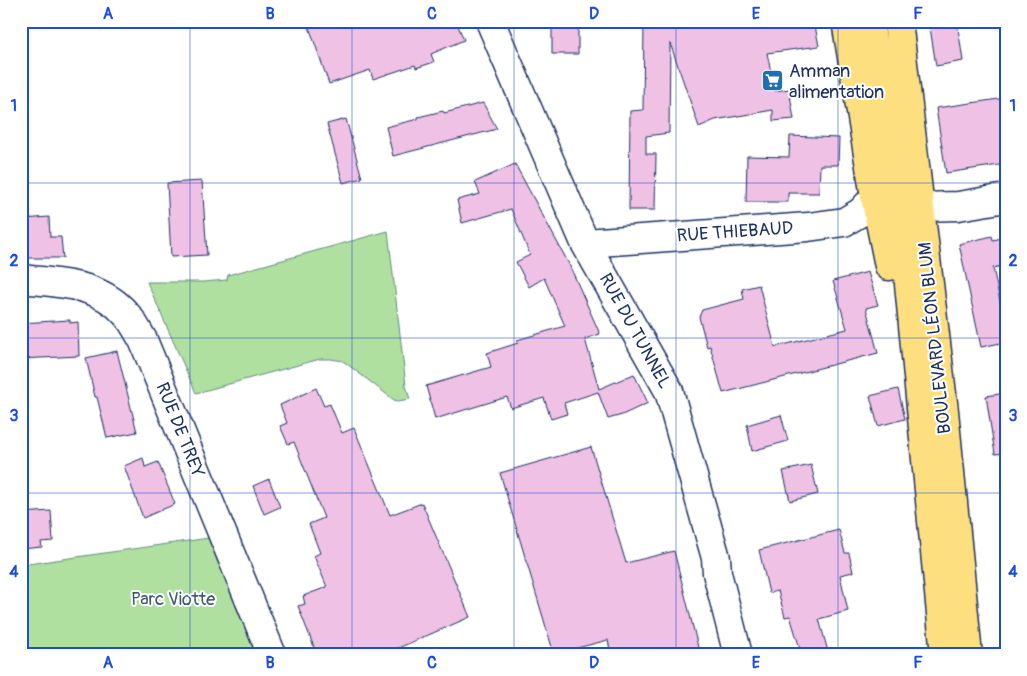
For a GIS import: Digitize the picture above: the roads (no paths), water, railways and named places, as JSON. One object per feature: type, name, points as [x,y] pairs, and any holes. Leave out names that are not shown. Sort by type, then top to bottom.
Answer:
[{"type":"main road","points":[[846,21],[875,197],[933,413]]},
{"type":"main road","name":"BOULEVARD LÉON BLUM","points":[[869,21],[908,274],[933,413],[968,655]]},
{"type":"main road","name":"BOULEVARD LÉON BLUM","points":[[898,21],[920,207],[933,413],[945,655]]},
{"type":"street","name":"RUE DU TUNNEL","points":[[490,21],[585,243],[669,391],[716,558],[717,573],[738,655]]},
{"type":"street","name":"RUE THIEBAUD","points":[[585,243],[808,227],[844,222],[861,212],[875,197]]},
{"type":"street","points":[[920,207],[958,206],[1006,198]]},
{"type":"street","name":"RUE DE TREY","points":[[21,279],[90,288],[110,299],[126,314],[143,340],[272,655]]},
{"type":"place","name":"Amman alimentation","points":[[773,81]]},
{"type":"park label","name":"Parc Viotte","points":[[173,599]]}]
